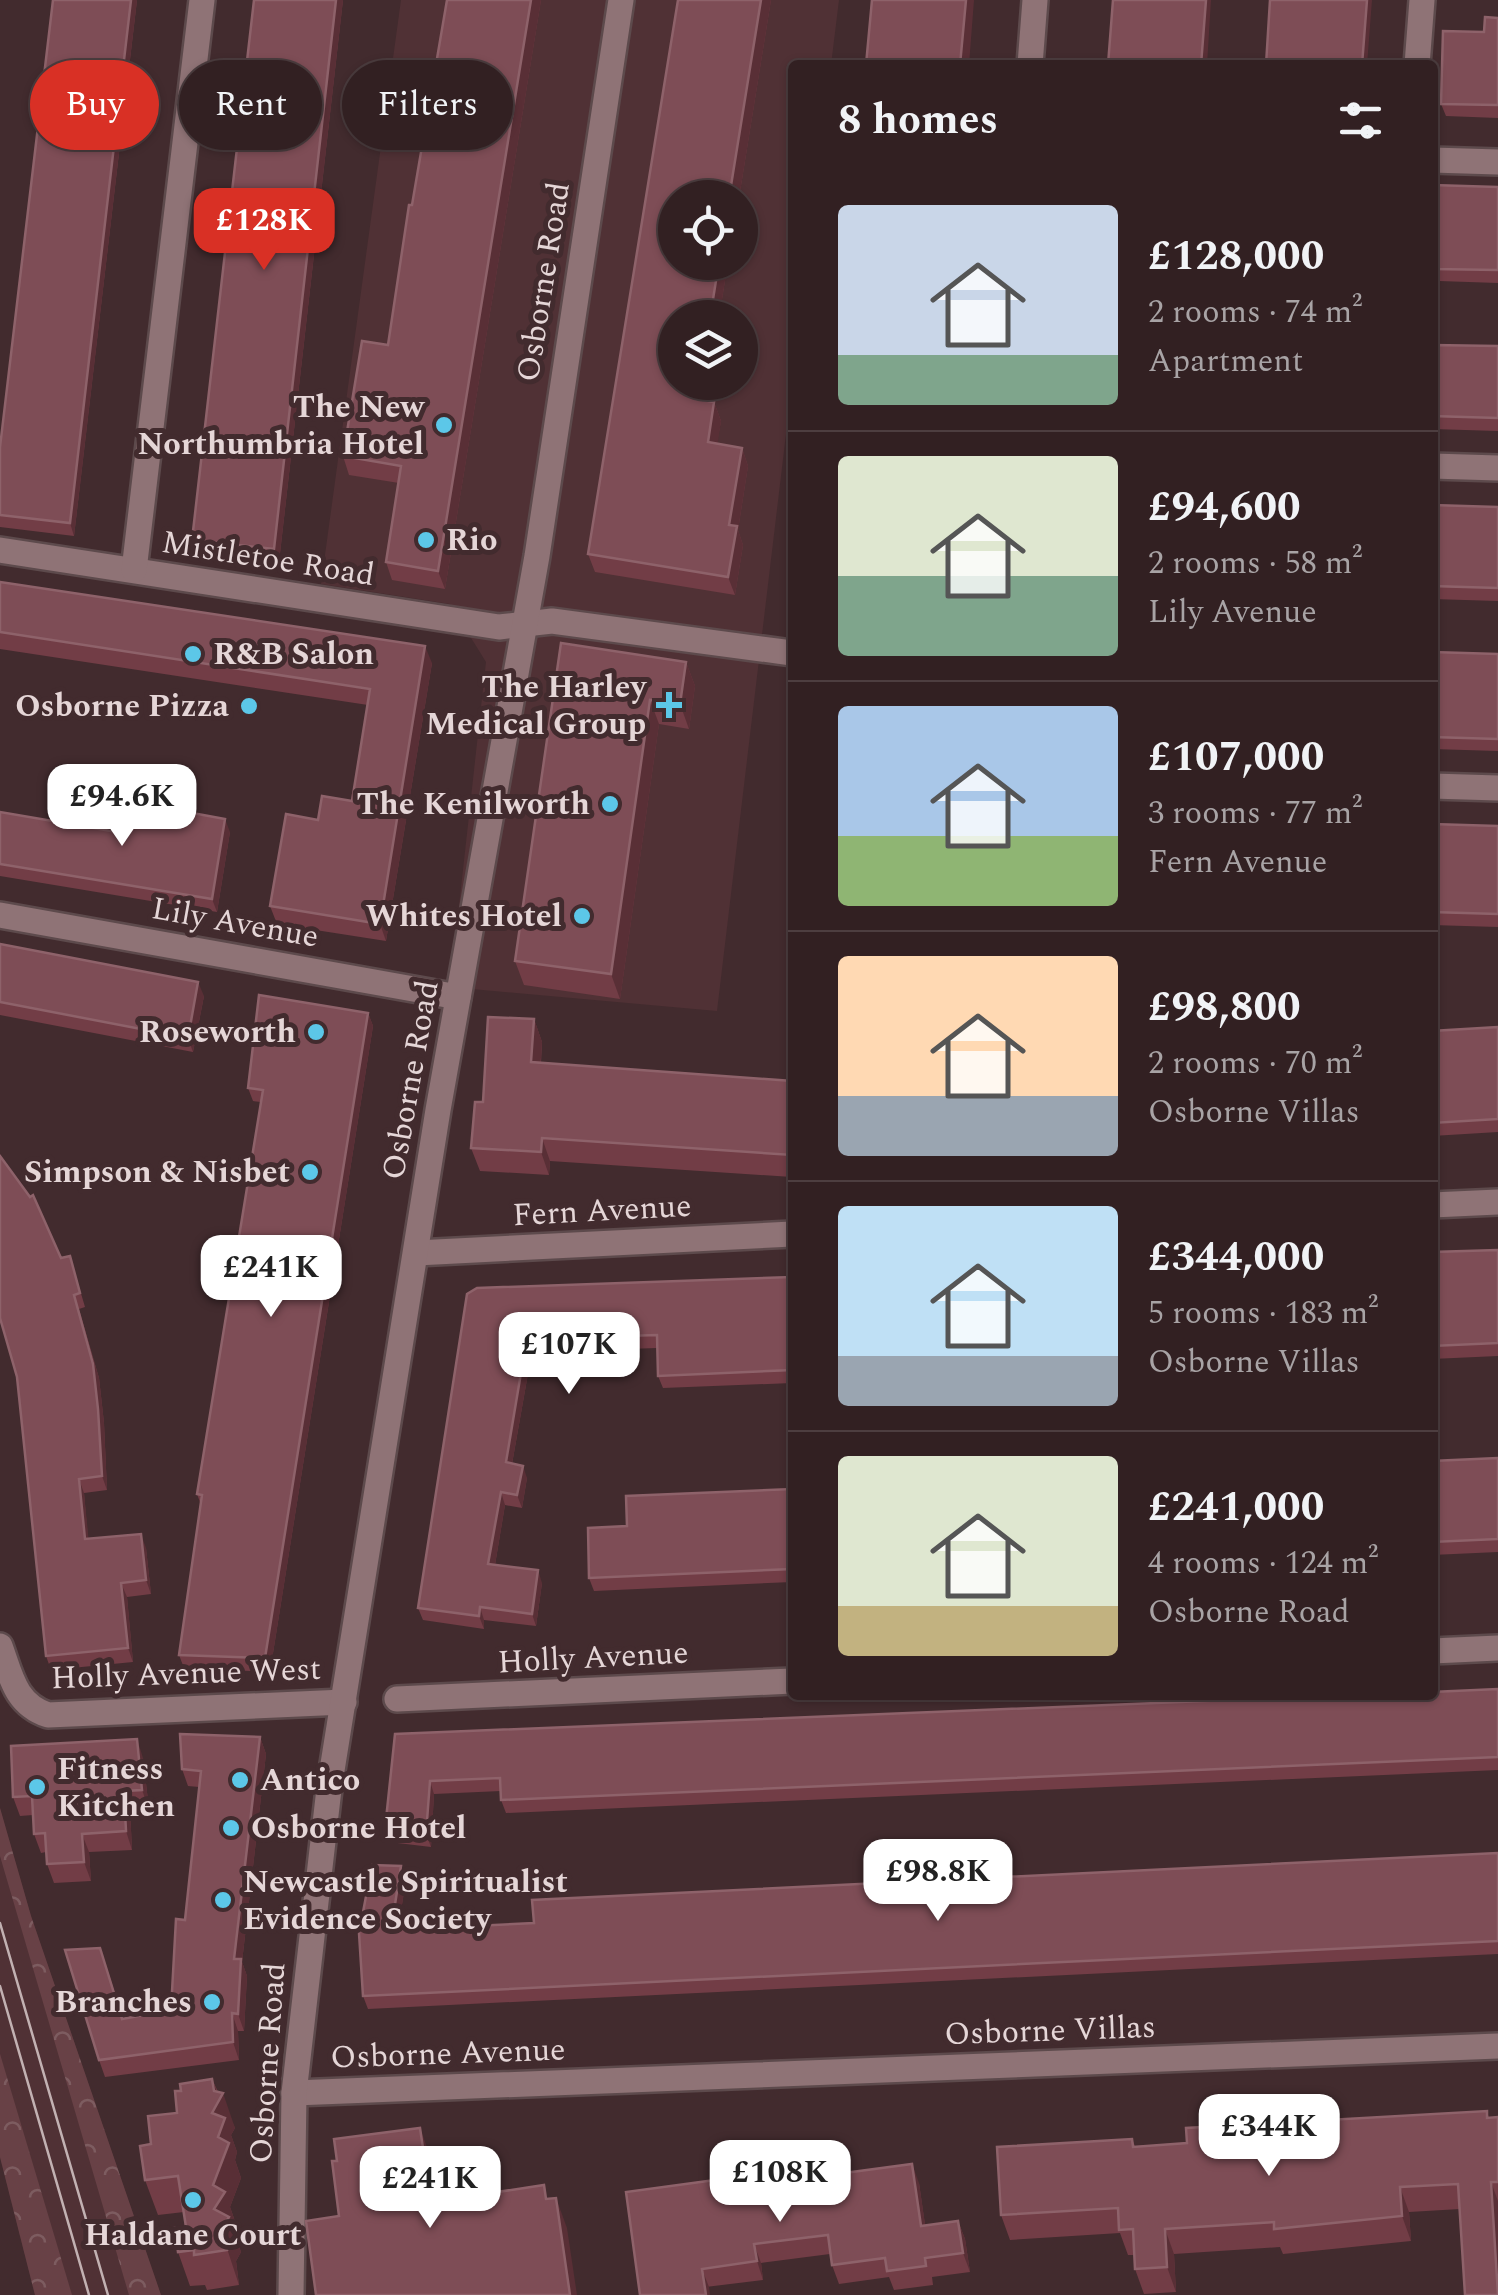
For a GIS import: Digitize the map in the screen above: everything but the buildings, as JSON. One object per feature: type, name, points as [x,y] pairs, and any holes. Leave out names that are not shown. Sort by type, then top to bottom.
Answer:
[{"type":"street","points":[[134,570],[202,0]]},
{"type":"street","name":"Osborne Road","points":[[291,2295],[294,2093],[329,1788],[458,997],[525,624],[621,0]]},
{"type":"street","points":[[1030,60],[1035,0]]},
{"type":"street","points":[[1417,60],[1422,0]]},
{"type":"street","points":[[1438,160],[1498,162]]},
{"type":"street","points":[[1438,466],[1498,468]]},
{"type":"street","name":"Mistletoe Road","points":[[0,550],[474,624],[552,621],[788,652]]},
{"type":"street","points":[[1438,786],[1498,788]]},
{"type":"street","name":"Lily Avenue","points":[[0,915],[458,997]]},
{"type":"street","points":[[1438,1205],[1498,1202]]},
{"type":"street","name":"Fern Avenue","points":[[416,1253],[788,1234]]},
{"type":"street","name":"Holly Avenue West","points":[[0,1646],[18,1696],[30,1709],[48,1715],[344,1702]]},
{"type":"street","points":[[1438,1651],[1498,1648]]},
{"type":"street","name":"Holly Avenue","points":[[397,1699],[788,1681]]},
{"type":"street","name":"Osborne Villas","points":[[605,2081],[1498,2046]]},
{"type":"street","name":"Osborne Avenue","points":[[294,2093],[605,2081]]},
{"type":"shaded area","points":[[401,0],[839,0],[832,60],[788,60],[788,417],[717,1011],[450,987],[486,662],[450,604],[321,584],[380,150],[513,150],[513,60],[393,60]]},
{"type":"shaded area","points":[[0,1808],[31,1916],[161,2295],[35,2295],[0,2157]]},
{"type":"green space","points":[[0,1808],[31,1916],[161,2295],[129,2295],[0,1856]]},
{"type":"green space","points":[[0,2054],[72,2295],[35,2295],[0,2157]]},
{"type":"tram line","points":[[0,1923],[108,2295]]},
{"type":"tram line","points":[[0,1986],[89,2295]]},
{"type":"place","name":"The New Northumbria Hotel","points":[[444,425]]},
{"type":"place","name":"Rio","points":[[426,540]]},
{"type":"place","name":"R&B Salon","points":[[193,654]]},
{"type":"place","name":"The Harley Medical Group","points":[[669,705]]},
{"type":"place","name":"Osborne Pizza","points":[[249,706]]},
{"type":"place","name":"The Kenilworth","points":[[610,804]]},
{"type":"place","name":"Whites Hotel","points":[[582,916]]},
{"type":"place","name":"Roseworth","points":[[316,1032]]},
{"type":"place","name":"Simpson & Nisbet","points":[[310,1172]]},
{"type":"place","name":"Antico","points":[[240,1780]]},
{"type":"place","name":"Fitness Kitchen","points":[[37,1787]]},
{"type":"place","name":"Osborne Hotel","points":[[231,1828]]},
{"type":"place","name":"Newcastle Spiritualist Evidence Society","points":[[223,1900]]},
{"type":"place","name":"Branches","points":[[212,2002]]},
{"type":"place","name":"Haldane Court","points":[[193,2200]]}]
